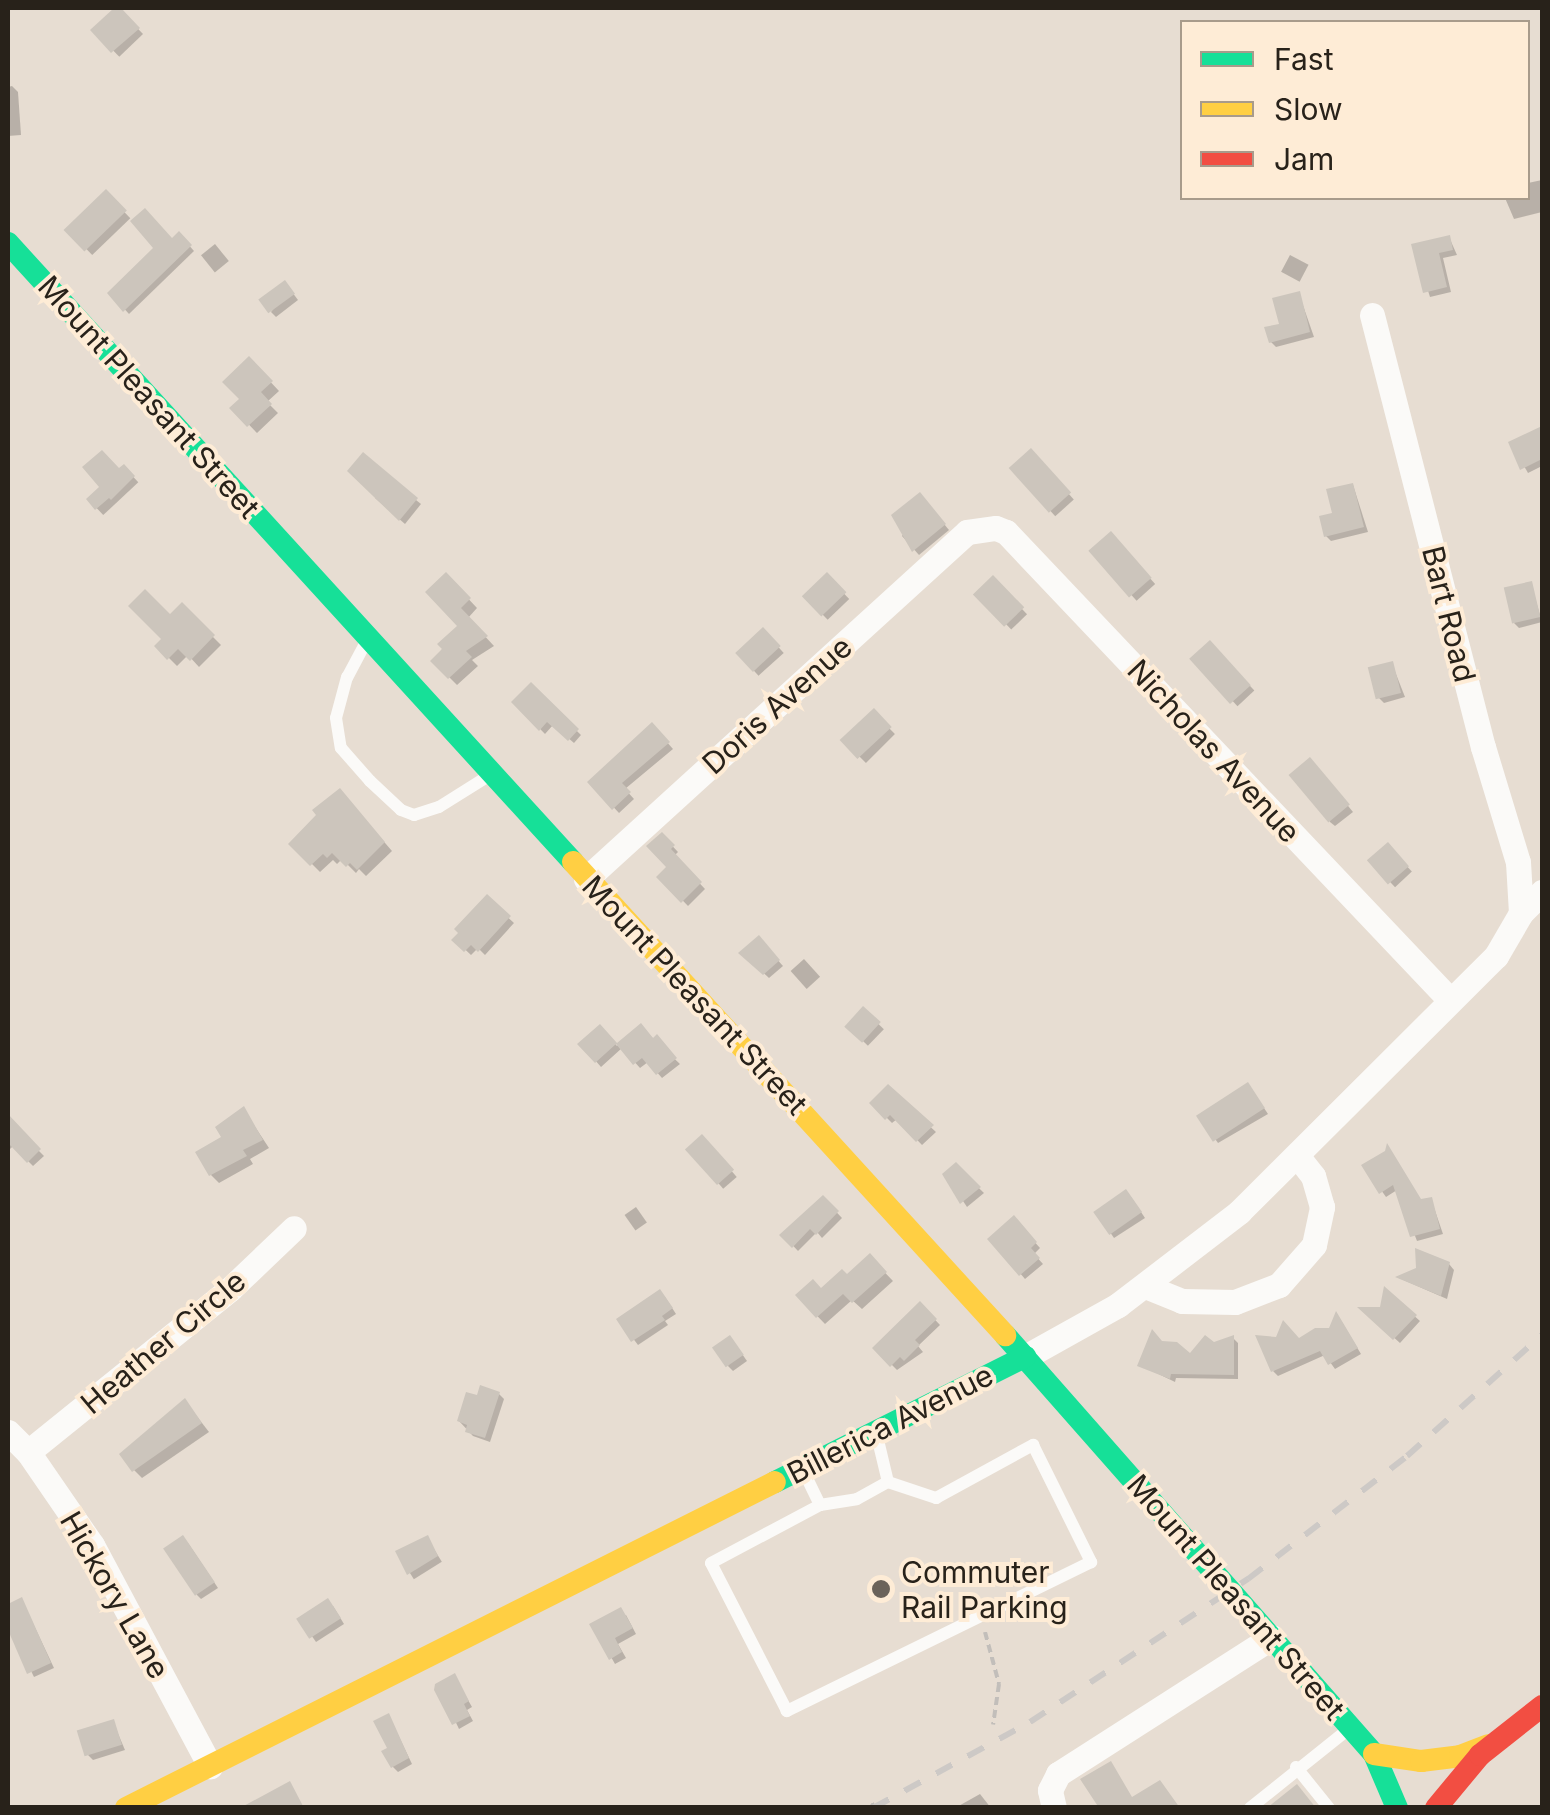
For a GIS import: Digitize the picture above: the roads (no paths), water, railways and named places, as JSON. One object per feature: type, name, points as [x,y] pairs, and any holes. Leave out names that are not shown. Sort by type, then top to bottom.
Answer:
[{"type":"main road","name":"Mount Pleasant Street","points":[[8,243],[1025,1357],[1374,1754],[1396,1808]]},
{"type":"main road","name":"Billerica Avenue","points":[[126,1808],[1025,1357]]},
{"type":"main road","points":[[1436,1808],[1494,1743],[1542,1706]]},
{"type":"main road","points":[[1374,1754],[1404,1762],[1441,1760],[1494,1743]]},
{"type":"street","name":"Bart Road","points":[[1372,315],[1483,747],[1518,862],[1521,913]]},
{"type":"street","name":"Nicholas Avenue","points":[[968,532],[986,526],[1006,532],[1450,1000]]},
{"type":"street","name":"Doris Avenue","points":[[586,879],[968,532]]},
{"type":"street","name":"Billerica Avenue","points":[[1025,1357],[1146,1286],[1217,1231],[1298,1157],[1496,956],[1521,913],[1542,892]]},
{"type":"street","points":[[1146,1286],[1182,1301],[1235,1302],[1279,1285],[1314,1245],[1322,1207],[1313,1176],[1298,1157]]},
{"type":"street","name":"Heather Circle","points":[[28,1452],[230,1289],[294,1228]]},
{"type":"street","name":"Hickory Lane","points":[[8,1432],[28,1452],[92,1546],[210,1766]]},
{"type":"street","points":[[1052,1799],[1058,1774],[1088,1751],[1272,1637]]},
{"type":"lane","points":[[368,637],[347,677],[336,718],[341,748],[370,781],[401,810],[414,815],[440,806],[492,774]]},
{"type":"lane","points":[[876,1430],[888,1482]]},
{"type":"lane","points":[[1033,1445],[1092,1562],[787,1711],[711,1563],[820,1504],[857,1499],[888,1482],[936,1498],[1033,1445]]},
{"type":"lane","points":[[801,1468],[820,1504]]},
{"type":"lane","points":[[1250,1808],[1350,1727]]},
{"type":"lane","points":[[1296,1767],[1329,1808]]},
{"type":"railway","points":[[873,1808],[1030,1722],[1248,1579],[1407,1456],[1542,1335]]},
{"type":"place","name":"Commuter Rail Parking","points":[[881,1589]]}]
